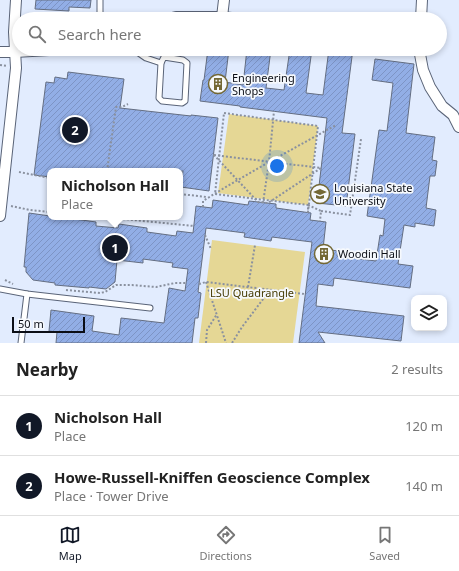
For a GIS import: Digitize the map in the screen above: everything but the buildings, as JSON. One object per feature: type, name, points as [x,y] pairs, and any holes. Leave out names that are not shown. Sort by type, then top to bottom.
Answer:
[{"type":"street","points":[[15,12],[16,0]]},
{"type":"street","points":[[223,12],[224,0]]},
{"type":"street","points":[[421,12],[422,0]]},
{"type":"street","points":[[0,52],[12,52]]},
{"type":"street","points":[[0,216],[16,68],[15,56]]},
{"type":"street","points":[[420,56],[423,70],[430,87],[442,106],[456,114],[459,127]]},
{"type":"lane","points":[[100,0],[100,12]]},
{"type":"lane","points":[[143,56],[161,63]]},
{"type":"lane","points":[[164,57],[183,60],[186,64],[185,101],[182,103],[162,101],[159,98],[161,63],[164,57]]},
{"type":"lane","points":[[0,289],[27,294],[150,308]]},
{"type":"lane","points":[[21,343],[27,294]]},
{"type":"path","points":[[0,65],[8,66]]},
{"type":"path","points":[[106,168],[116,107],[122,107],[128,104]]},
{"type":"path","points":[[263,203],[274,111]]},
{"type":"path","points":[[215,194],[224,113],[318,126],[308,205]]},
{"type":"path","points":[[202,207],[203,201],[336,125]]},
{"type":"path","points":[[215,194],[308,205],[322,211],[350,215],[361,139]]},
{"type":"path","points":[[214,155],[219,155],[321,168],[268,203],[263,203],[258,202],[214,155]]},
{"type":"path","points":[[19,172],[47,177]]},
{"type":"path","points":[[183,194],[208,198]]},
{"type":"path","points":[[14,207],[47,212]]},
{"type":"path","points":[[320,221],[322,211]]},
{"type":"path","points":[[133,220],[194,226]]},
{"type":"path","points":[[205,235],[211,249]]},
{"type":"path","points":[[248,287],[255,245]]},
{"type":"path","points":[[6,280],[18,287]]},
{"type":"path","points":[[206,282],[226,343]]},
{"type":"path","points":[[199,284],[206,282],[305,294]]},
{"type":"path","points":[[62,290],[100,293],[116,286],[132,285],[156,287],[175,283],[186,283]]},
{"type":"path","points":[[232,343],[270,290]]},
{"type":"path","points":[[206,343],[207,330],[217,314]]},
{"type":"green space","points":[[229,114],[318,126],[308,205],[218,193]]},
{"type":"green space","name":"LSU Quadrangle","points":[[212,240],[305,252],[293,343],[199,343]]},
{"type":"place","name":"Engineering Shops","points":[[218,84]]},
{"type":"place","name":"Howe-Russell-Kniffen Geoscience Complex","points":[[75,130]]},
{"type":"place","name":"Louisiana State University","points":[[320,194]]},
{"type":"place","name":"Nicholson Hall","points":[[115,248]]},
{"type":"place","name":"Woodin Hall","points":[[324,254]]}]
